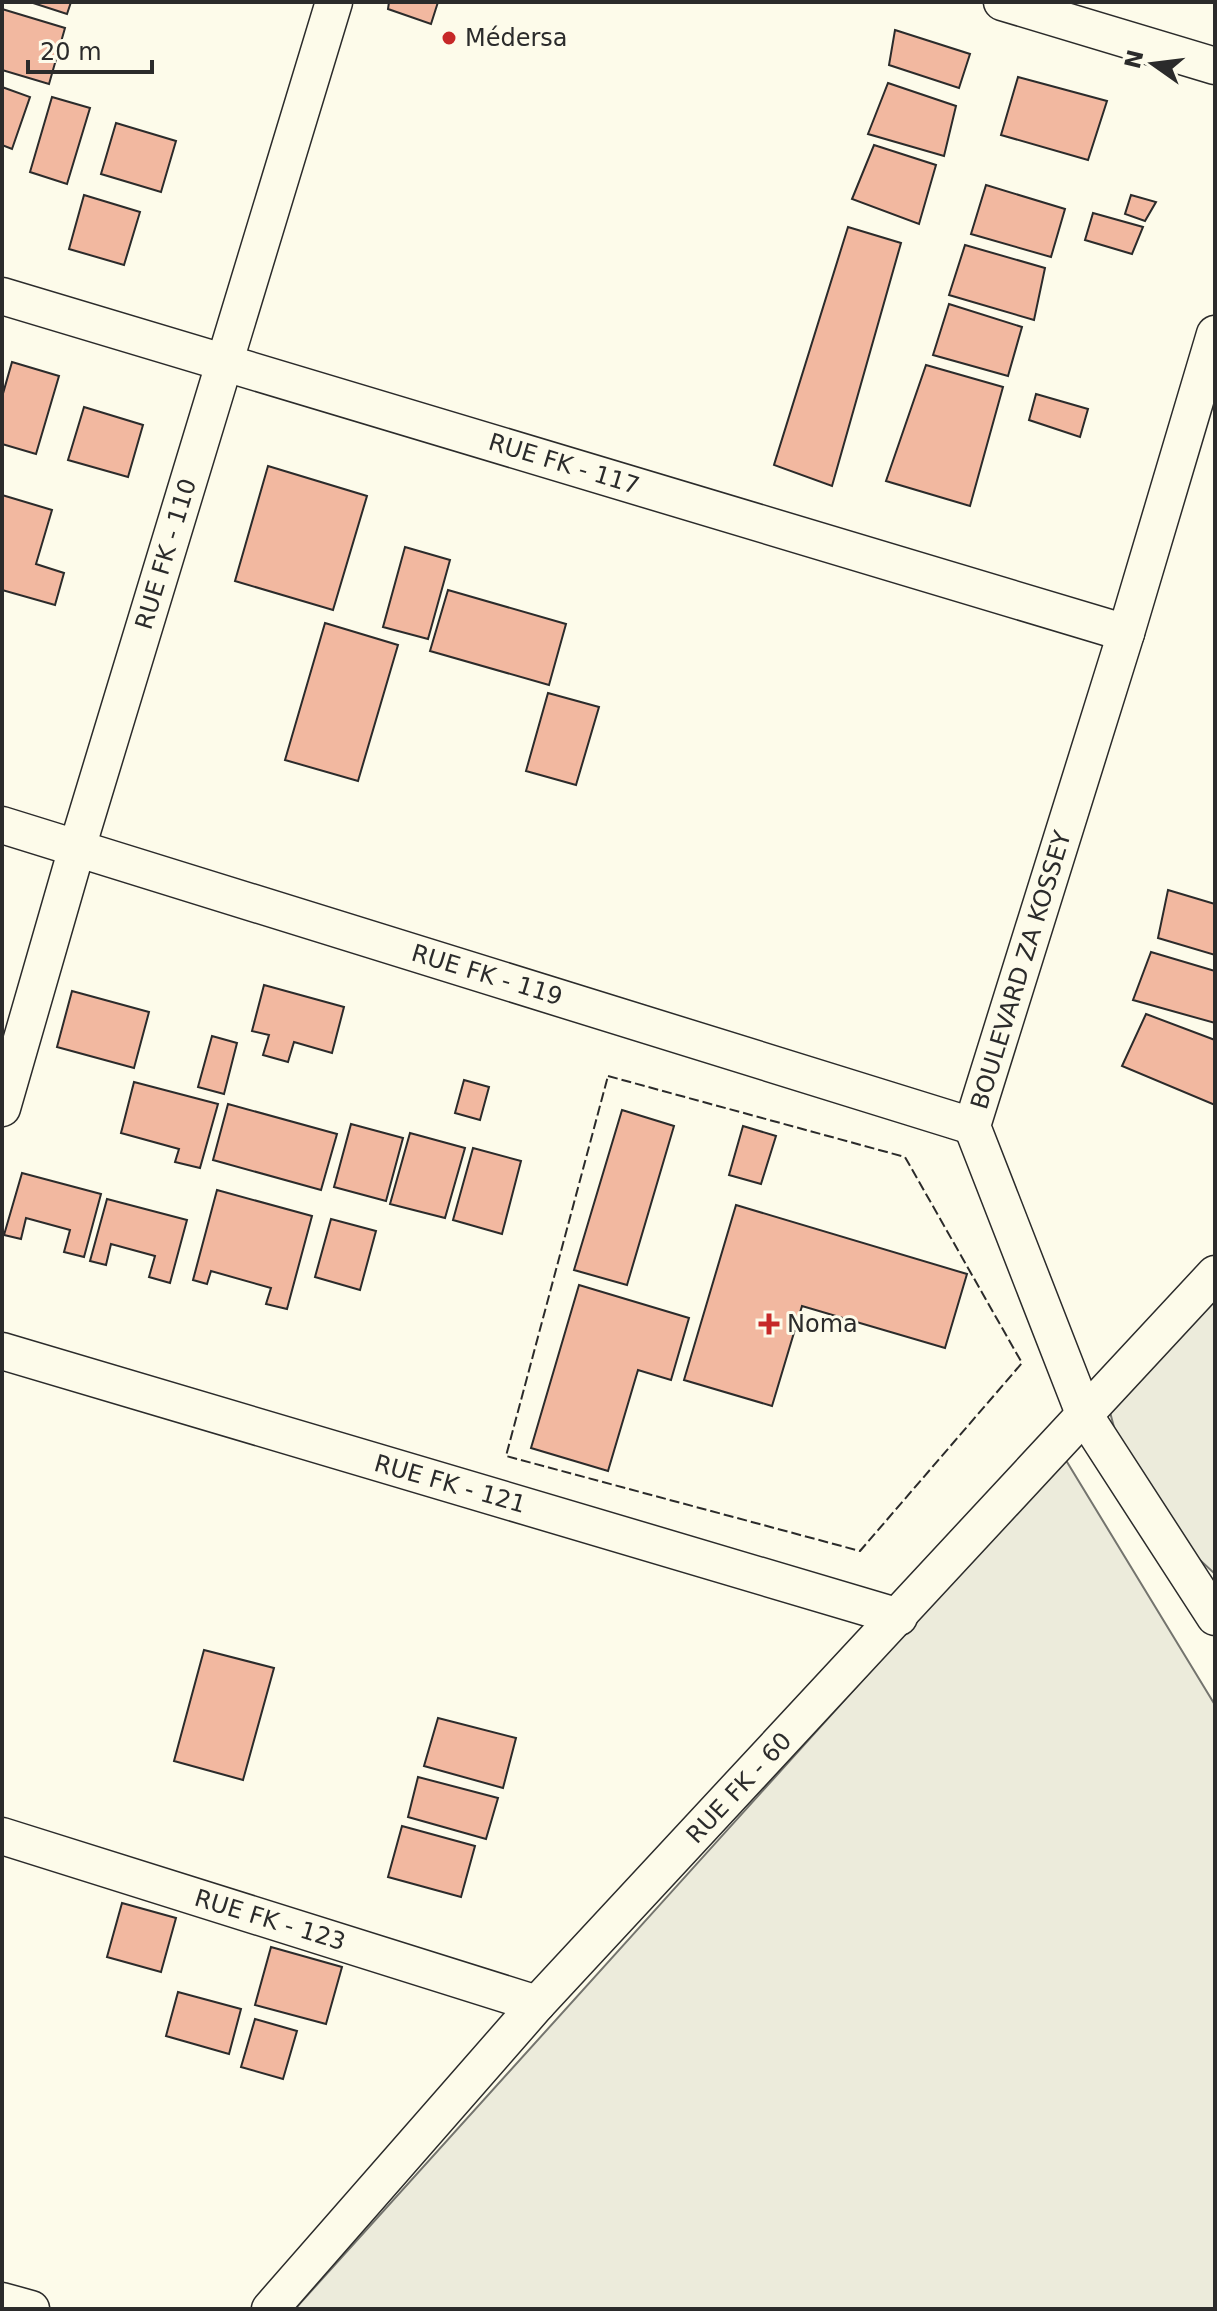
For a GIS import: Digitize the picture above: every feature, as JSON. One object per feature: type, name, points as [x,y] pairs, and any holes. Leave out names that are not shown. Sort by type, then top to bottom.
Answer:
[{"type":"street","name":"RUE FK - 110","points":[[2,1108],[77,848],[334,2]]},
{"type":"street","points":[[1002,2],[1215,66]]},
{"type":"street","name":"RUE FK - 117","points":[[2,296],[1126,633]]},
{"type":"street","name":"BOULEVARD ZA KOSSEY","points":[[1215,334],[1126,633],[972,1126],[1085,1416],[1215,1617]]},
{"type":"street","name":"RUE FK - 119","points":[[2,825],[972,1126]]},
{"type":"street","name":"RUE FK - 60","points":[[270,2309],[537,2004],[1215,1274]]},
{"type":"street","name":"RUE FK - 121","points":[[2,1351],[899,1617]]},
{"type":"street","name":"RUE FK - 123","points":[[2,1836],[537,2004]]},
{"type":"street","points":[[2,2301],[31,2309]]},
{"type":"shaded area","points":[[1215,1281],[1215,1574],[1133,1498],[1107,1401]]},
{"type":"shaded area","points":[[1064,1457],[1215,1705],[1215,2309],[295,2309]]},
{"type":"building","points":[[30,2],[71,2],[67,14]]},
{"type":"building","points":[[389,2],[438,2],[431,24],[388,9]]},
{"type":"building","points":[[2,9],[65,28],[49,84],[2,70]]},
{"type":"building","points":[[895,30],[970,54],[959,88],[889,65]]},
{"type":"building","points":[[1018,77],[1107,101],[1088,160],[1001,135]]},
{"type":"building","points":[[888,83],[956,106],[944,156],[868,134]]},
{"type":"building","points":[[2,87],[30,97],[12,149],[2,145]]},
{"type":"building","points":[[52,97],[90,108],[67,184],[30,172]]},
{"type":"building","points":[[116,123],[176,141],[161,192],[101,174]]},
{"type":"building","points":[[874,145],[936,165],[919,224],[852,199]]},
{"type":"building","points":[[986,185],[1065,209],[1051,257],[971,234]]},
{"type":"building","points":[[84,195],[140,212],[124,265],[69,249]]},
{"type":"building","points":[[1131,195],[1156,202],[1145,221],[1125,214]]},
{"type":"building","points":[[1093,213],[1143,227],[1132,254],[1085,240]]},
{"type":"building","points":[[848,227],[901,243],[832,486],[774,465]]},
{"type":"building","points":[[965,245],[1045,268],[1034,320],[949,295]]},
{"type":"building","points":[[949,304],[1022,327],[1008,376],[933,355]]},
{"type":"building","points":[[12,362],[59,376],[36,454],[2,444],[2,397]]},
{"type":"building","points":[[926,365],[1003,387],[970,506],[886,481]]},
{"type":"building","points":[[1036,394],[1088,409],[1080,437],[1029,420]]},
{"type":"building","points":[[84,407],[143,425],[128,477],[68,460]]},
{"type":"building","points":[[268,466],[367,496],[333,610],[235,581]]},
{"type":"building","points":[[2,495],[52,510],[36,564],[64,573],[55,605],[2,590]]},
{"type":"building","points":[[405,547],[450,560],[428,639],[383,627]]},
{"type":"building","points":[[448,590],[566,624],[549,685],[430,651]]},
{"type":"building","points":[[325,623],[398,645],[358,781],[285,760]]},
{"type":"building","points":[[548,693],[599,707],[576,785],[526,771]]},
{"type":"building","points":[[1168,890],[1215,904],[1215,955],[1158,938]]},
{"type":"building","points":[[1151,952],[1215,971],[1215,1023],[1133,1000]]},
{"type":"building","points":[[264,985],[344,1007],[332,1053],[294,1042],[288,1062],[263,1055],[269,1035],[252,1031]]},
{"type":"building","points":[[72,991],[149,1012],[134,1068],[57,1047]]},
{"type":"building","points":[[1146,1014],[1215,1040],[1215,1105],[1122,1066]]},
{"type":"building","points":[[212,1036],[237,1043],[224,1094],[198,1087]]},
{"type":"building","points":[[464,1080],[489,1087],[480,1120],[455,1113]]},
{"type":"building","points":[[134,1082],[218,1104],[200,1168],[175,1162],[179,1149],[121,1133]]},
{"type":"building","points":[[228,1104],[337,1134],[321,1190],[213,1160]]},
{"type":"building","points":[[622,1110],[674,1126],[627,1285],[574,1270]]},
{"type":"building","points":[[351,1124],[403,1138],[386,1201],[334,1187]]},
{"type":"building","points":[[743,1126],[776,1136],[761,1184],[729,1175]]},
{"type":"building","points":[[410,1133],[465,1148],[445,1218],[390,1204]]},
{"type":"building","points":[[473,1148],[521,1161],[502,1234],[453,1220]]},
{"type":"building","points":[[22,1173],[101,1194],[84,1257],[64,1252],[70,1230],[26,1218],[21,1239],[4,1235]]},
{"type":"building","points":[[217,1190],[312,1216],[287,1309],[266,1304],[271,1288],[211,1271],[207,1284],[193,1280]]},
{"type":"building","points":[[107,1199],[187,1220],[170,1283],[149,1277],[155,1256],[111,1244],[106,1265],[90,1261]]},
{"type":"building","points":[[736,1205],[967,1274],[945,1348],[802,1306],[772,1406],[684,1380]]},
{"type":"building","points":[[331,1219],[376,1231],[360,1290],[315,1277]]},
{"type":"building","points":[[579,1285],[689,1318],[671,1380],[638,1370],[608,1471],[531,1448]]},
{"type":"building","points":[[204,1650],[274,1668],[243,1780],[174,1761]]},
{"type":"building","points":[[438,1718],[516,1738],[503,1788],[424,1766]]},
{"type":"building","points":[[418,1777],[498,1798],[486,1839],[408,1817]]},
{"type":"building","points":[[402,1826],[475,1846],[461,1897],[388,1877]]},
{"type":"building","points":[[122,1903],[176,1918],[161,1972],[107,1957]]},
{"type":"building","points":[[271,1947],[342,1967],[326,2024],[255,2005]]},
{"type":"building","points":[[178,1992],[241,2009],[229,2054],[166,2036]]},
{"type":"building","points":[[255,2019],[297,2031],[283,2079],[241,2067]]},
{"type":"fence","points":[[608,1076],[905,1157],[1022,1363],[860,1551],[506,1456],[608,1076]]},
{"type":"place","name":"Médersa","points":[[449,38]]},
{"type":"place","name":"Noma","points":[[769,1324]]}]
